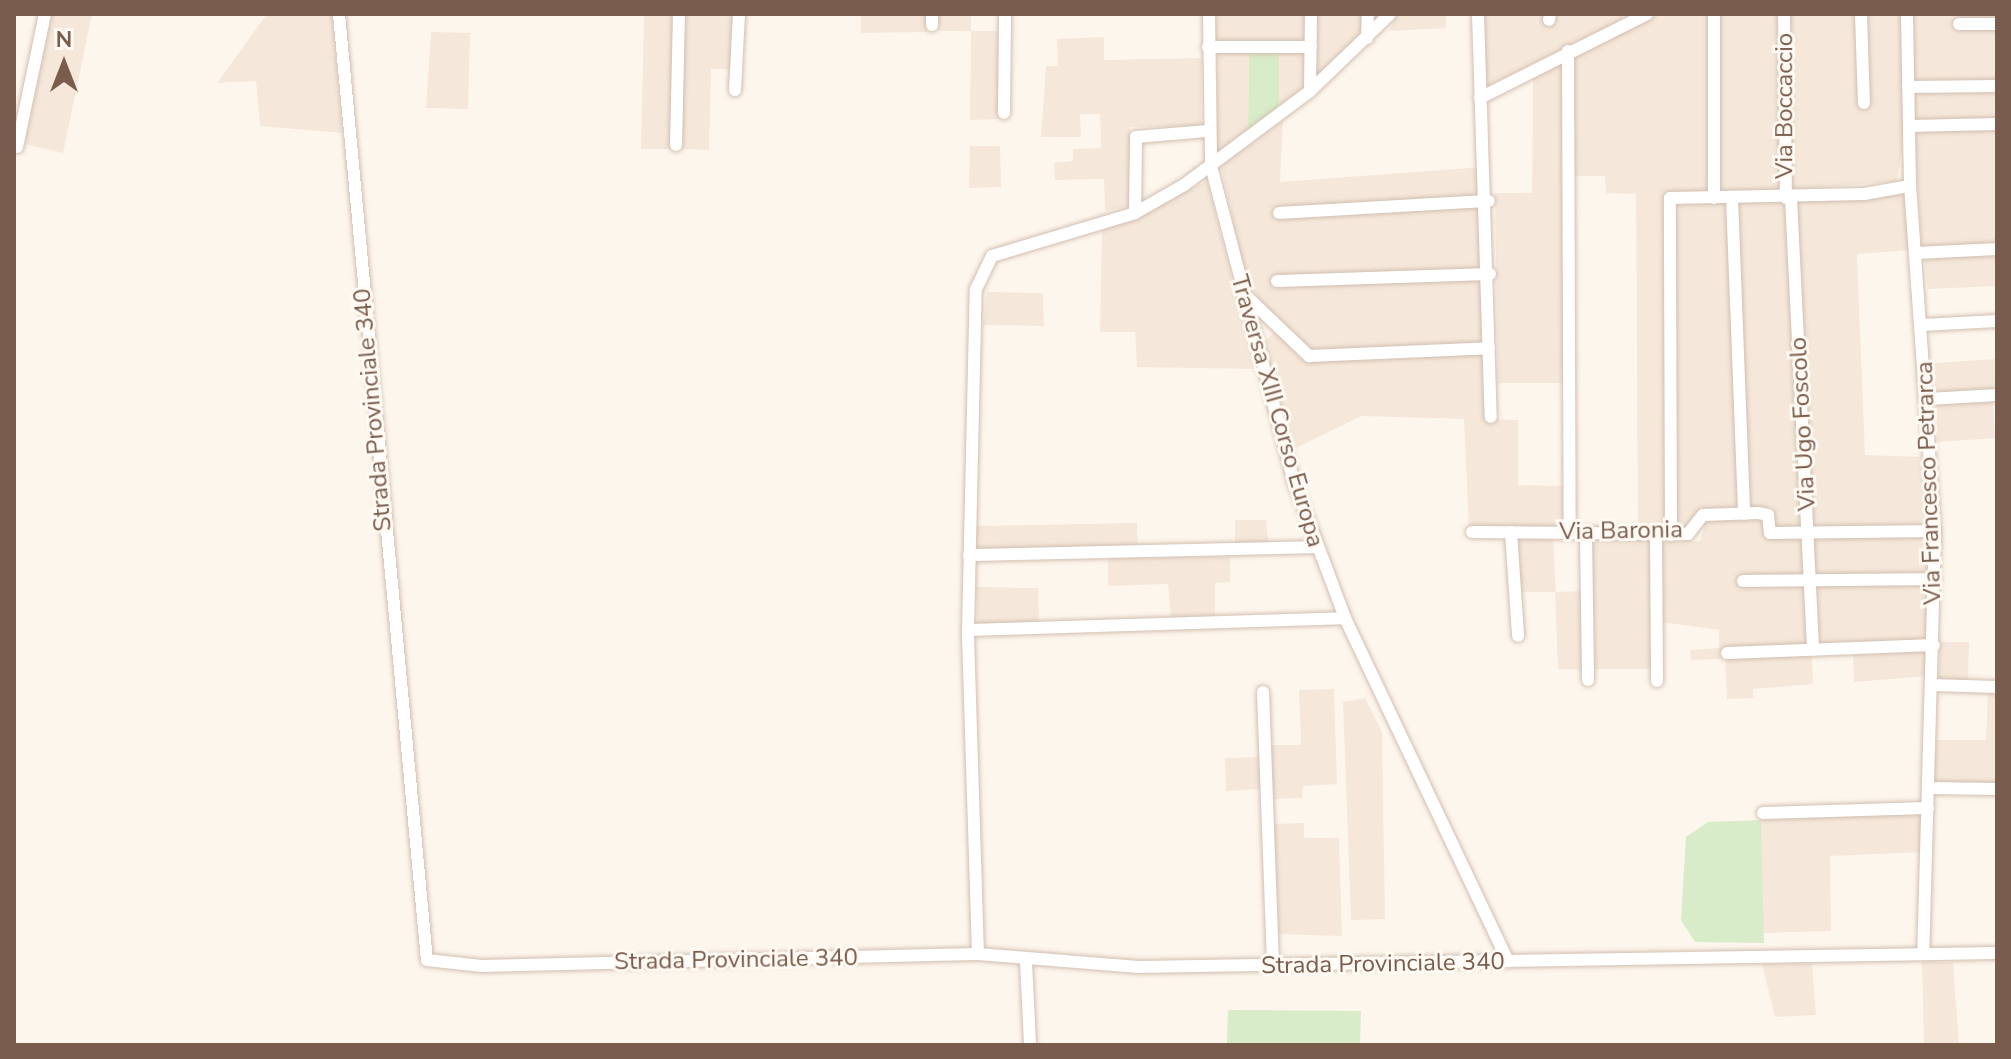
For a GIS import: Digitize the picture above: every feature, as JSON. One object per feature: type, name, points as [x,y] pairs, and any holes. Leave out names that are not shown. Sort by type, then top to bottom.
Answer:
[{"type":"street","points":[[17,147],[45,14]]},
{"type":"street","name":"Strada Provinciale 340","points":[[339,14],[427,960],[482,966],[978,954],[1026,962],[1273,966],[1997,953]]},
{"type":"street","points":[[676,145],[679,14]]},
{"type":"street","points":[[735,90],[739,14]]},
{"type":"street","points":[[1004,113],[1005,14]]},
{"type":"street","name":"Traversa XIII Corso Europa","points":[[1209,14],[1207,131],[1211,166],[1242,292],[1315,547],[1345,618],[1508,961]]},
{"type":"street","points":[[1310,91],[1311,14]]},
{"type":"street","points":[[1367,38],[1368,14]]},
{"type":"street","points":[[978,954],[968,630],[976,289],[992,256],[1014,245],[1135,213],[1211,166],[1310,91],[1390,14]]},
{"type":"street","points":[[1478,14],[1480,98],[1486,104],[1491,417]]},
{"type":"street","points":[[1480,98],[1628,18],[1647,14]]},
{"type":"street","points":[[1714,14],[1714,198]]},
{"type":"street","name":"Via Boccaccio","points":[[1784,14],[1788,198]]},
{"type":"street","points":[[1861,14],[1864,103]]},
{"type":"street","name":"Via Francesco Petrarca","points":[[1907,14],[1910,186],[1928,399],[1935,531],[1923,952]]},
{"type":"street","points":[[1959,24],[1997,24]]},
{"type":"street","points":[[1208,47],[1311,47]]},
{"type":"street","points":[[1568,51],[1570,533]]},
{"type":"street","points":[[1908,87],[1997,86]]},
{"type":"street","points":[[1910,126],[1997,124]]},
{"type":"street","points":[[1135,213],[1136,137],[1207,131]]},
{"type":"street","points":[[1671,535],[1670,198],[1788,198],[1910,186]]},
{"type":"street","points":[[1732,198],[1744,514],[1768,515],[1770,533],[1935,531]]},
{"type":"street","name":"Via Ugo Foscolo","points":[[1788,198],[1809,533],[1813,649]]},
{"type":"street","points":[[1279,213],[1489,201]]},
{"type":"street","points":[[1916,253],[1997,249]]},
{"type":"street","points":[[1277,281],[1490,274]]},
{"type":"street","points":[[1242,292],[1309,356],[1489,348]]},
{"type":"street","points":[[1922,325],[1997,321]]},
{"type":"street","points":[[1928,399],[1997,395]]},
{"type":"street","name":"Via Baronia","points":[[1472,532],[1688,534],[1703,515],[1744,514]]},
{"type":"street","points":[[1511,532],[1518,636]]},
{"type":"street","points":[[1586,534],[1588,680]]},
{"type":"street","points":[[1656,536],[1657,681]]},
{"type":"street","points":[[969,555],[1315,547]]},
{"type":"street","points":[[1743,581],[1935,579]]},
{"type":"street","points":[[968,630],[1345,618]]},
{"type":"street","points":[[1727,653],[1934,645]]},
{"type":"street","points":[[1932,685],[1997,687]]},
{"type":"street","points":[[1263,692],[1273,966]]},
{"type":"street","points":[[1928,788],[1997,789]]},
{"type":"street","points":[[1763,813],[1928,808]]},
{"type":"street","points":[[1026,962],[1030,1045]]},
{"type":"shaded area","points":[[52,14],[92,14],[63,153],[25,144]]},
{"type":"shaded area","points":[[267,14],[332,14],[342,133],[260,126],[256,81],[217,83]]},
{"type":"shaded area","points":[[644,14],[674,14],[671,149],[641,149]]},
{"type":"shaded area","points":[[684,14],[734,14],[732,69],[711,69],[709,150],[681,149]]},
{"type":"shaded area","points":[[861,14],[928,14],[927,32],[861,33]]},
{"type":"shaded area","points":[[939,14],[971,14],[971,31],[938,31]]},
{"type":"shaded area","points":[[1217,14],[1306,14],[1306,42],[1216,44]]},
{"type":"shaded area","points":[[1316,14],[1364,14],[1364,33],[1316,77]]},
{"type":"shaded area","points":[[1397,14],[1446,14],[1446,28],[1389,31]]},
{"type":"shaded area","points":[[1482,14],[1546,14],[1546,23],[1554,23],[1555,14],[1623,14],[1623,19],[1483,88]]},
{"type":"shaded area","points":[[1656,14],[1709,14],[1711,194],[1665,195],[1667,529],[1638,530],[1636,194],[1606,193],[1605,176],[1575,176],[1573,53]]},
{"type":"shaded area","points":[[1719,14],[1782,14],[1783,192],[1719,192]]},
{"type":"shaded area","points":[[1790,14],[1904,14],[1905,129],[1897,181],[1792,190]]},
{"type":"shaded area","points":[[1909,14],[1997,14],[1997,81],[1911,82]]},
{"type":"shaded area","points":[[971,31],[1001,31],[1002,119],[970,120]]},
{"type":"shaded area","points":[[431,32],[470,33],[468,109],[426,108]]},
{"type":"shaded area","points":[[1104,37],[1104,60],[1201,58],[1201,126],[1130,127],[1132,206],[1105,211],[1104,179],[1055,180],[1054,163],[1073,161],[1073,149],[1101,148],[1100,114],[1080,114],[1081,137],[1041,137],[1046,66],[1058,66],[1057,39]]},
{"type":"shaded area","points":[[1218,51],[1249,52],[1248,133],[1217,153]]},
{"type":"shaded area","points":[[1279,52],[1306,52],[1303,90],[1279,110]]},
{"type":"shaded area","points":[[1564,58],[1566,383],[1498,383],[1495,193],[1532,193],[1533,73]]},
{"type":"shaded area","points":[[1997,90],[1997,244],[1922,248],[1911,91]]},
{"type":"shaded area","points":[[1283,121],[1280,182],[1483,167],[1485,342],[1309,351],[1259,299],[1245,275],[1221,166]]},
{"type":"shaded area","points":[[970,146],[1000,146],[1001,187],[969,188]]},
{"type":"shaded area","points":[[1207,181],[1255,369],[1137,367],[1135,332],[1100,332],[1102,230]]},
{"type":"shaded area","points":[[1907,191],[1911,250],[1857,254],[1865,455],[1924,457],[1927,527],[1812,530],[1796,202]]},
{"type":"shaded area","points":[[1729,202],[1742,507],[1704,508],[1691,527],[1675,526],[1675,203]]},
{"type":"shaded area","points":[[1788,202],[1804,530],[1775,530],[1773,507],[1748,507],[1736,203]]},
{"type":"shaded area","points":[[1997,254],[1997,286],[1928,289],[1925,259]]},
{"type":"shaded area","points":[[987,292],[1043,293],[1044,326],[983,325]]},
{"type":"shaded area","points":[[1276,331],[1303,361],[1485,353],[1486,419],[1518,420],[1518,485],[1564,486],[1563,529],[1469,528],[1464,419],[1361,416],[1294,449],[1264,342]]},
{"type":"shaded area","points":[[1997,359],[1997,390],[1935,393],[1934,363]]},
{"type":"shaded area","points":[[1993,402],[1995,438],[1938,442],[1937,405]]},
{"type":"shaded area","points":[[1707,517],[1765,518],[1766,538],[1929,537],[1930,573],[1740,577],[1809,584],[1813,684],[1753,689],[1753,698],[1727,699],[1725,659],[1691,660],[1690,650],[1719,648],[1719,630],[1662,622],[1661,542],[1700,541]]},
{"type":"shaded area","points":[[1235,520],[1266,520],[1269,547],[1235,547]]},
{"type":"shaded area","points":[[1137,523],[1138,549],[975,552],[975,526]]},
{"type":"shaded area","points":[[1518,537],[1553,538],[1556,592],[1584,591],[1585,670],[1558,669],[1555,592],[1520,592]]},
{"type":"shaded area","points":[[1592,538],[1652,540],[1652,669],[1595,669]]},
{"type":"shaded area","points":[[1230,557],[1230,582],[1215,583],[1215,616],[1171,617],[1168,584],[1108,586],[1108,558]]},
{"type":"shaded area","points":[[1929,582],[1929,639],[1819,645],[1816,585]]},
{"type":"shaded area","points":[[976,587],[1038,588],[1039,623],[978,624]]},
{"type":"shaded area","points":[[1940,642],[1969,642],[1968,680],[1939,680]]},
{"type":"shaded area","points":[[1928,649],[1928,676],[1854,682],[1853,652]]},
{"type":"shaded area","points":[[1334,689],[1337,784],[1303,786],[1302,798],[1270,799],[1269,745],[1301,745],[1299,690]]},
{"type":"shaded area","points":[[1988,692],[1997,692],[1997,783],[1934,783],[1936,740],[1986,740]]},
{"type":"shaded area","points":[[1365,698],[1382,732],[1385,919],[1351,920],[1343,702]]},
{"type":"shaded area","points":[[1262,757],[1262,789],[1226,791],[1225,758]]},
{"type":"shaded area","points":[[1922,813],[1922,852],[1830,856],[1831,931],[1763,933],[1761,820]]},
{"type":"shaded area","points":[[1304,823],[1304,838],[1339,838],[1342,936],[1275,934],[1271,824]]},
{"type":"shaded area","points":[[1922,962],[1953,962],[1959,1045],[1924,1045]]},
{"type":"shaded area","points":[[1762,964],[1812,964],[1816,1015],[1775,1017]]},
{"type":"green space","points":[[1249,52],[1279,52],[1279,110],[1248,133]]},
{"type":"green space","points":[[1761,820],[1764,943],[1695,942],[1681,920],[1686,837],[1708,822]]},
{"type":"green space","points":[[1228,1010],[1361,1011],[1360,1045],[1227,1045]]}]
